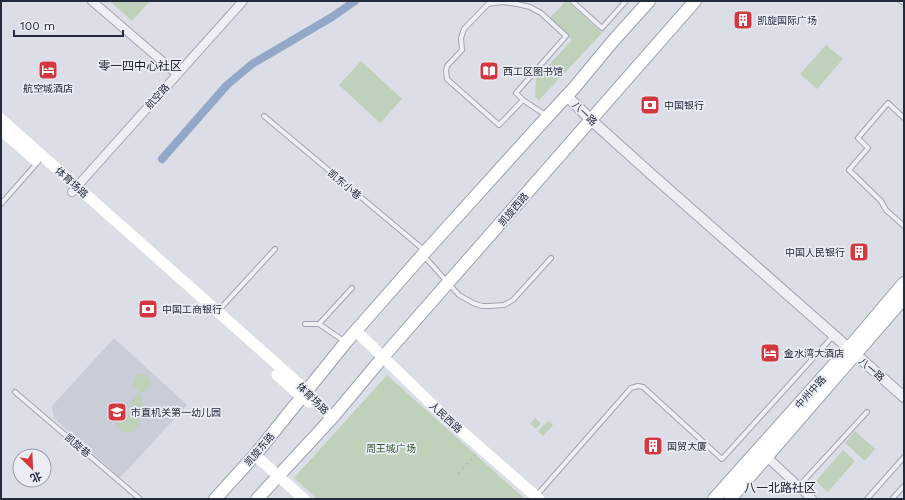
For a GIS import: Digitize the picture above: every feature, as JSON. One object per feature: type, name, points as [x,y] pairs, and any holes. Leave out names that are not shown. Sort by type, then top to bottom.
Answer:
[{"type":"main road","points":[[305,394],[346,342],[566,95],[574,88],[648,1]]},
{"type":"main road","name":"凯旋西路","points":[[332,418],[383,357],[695,1]]},
{"type":"main road","name":"体育场路","points":[[1,119],[74,189],[332,418]]},
{"type":"main road","name":"体育场路","points":[[1,130],[38,162],[74,189],[217,312],[305,394]]},
{"type":"main road","name":"中州中路","points":[[730,499],[854,349],[904,283]]},
{"type":"main road","name":"中州中路","points":[[714,499],[854,349],[904,298]]},
{"type":"main road","name":"人民西路","points":[[356,332],[444,416],[538,498]]},
{"type":"main road","name":"凯旋东路","points":[[216,498],[255,455],[305,394]]},
{"type":"main road","points":[[257,499],[332,418]]},
{"type":"main road","points":[[255,455],[304,499]]},
{"type":"street","name":"航空路","points":[[74,189],[243,1]]},
{"type":"street","points":[[98,3],[177,74]]},
{"type":"street","name":"八一路","points":[[566,95],[835,333],[904,391]]},
{"type":"street","name":"八一路","points":[[854,349],[904,397]]},
{"type":"street","points":[[766,456],[812,499]]},
{"type":"lane","points":[[572,1],[602,28],[626,1]]},
{"type":"lane","points":[[523,100],[499,125],[447,79],[447,66],[462,50],[461,38],[464,29],[488,4],[502,2],[530,7],[541,13],[566,36],[516,94],[548,116]]},
{"type":"lane","points":[[904,118],[888,103],[858,138],[868,148],[849,170],[881,201],[886,210],[904,226]]},
{"type":"lane","name":"凯东小巷","points":[[264,116],[425,253],[459,295],[473,303],[482,306],[504,305],[513,300],[551,258]]},
{"type":"lane","points":[[1,204],[38,162]]},
{"type":"lane","points":[[217,312],[275,249]]},
{"type":"lane","points":[[319,324],[352,288]]},
{"type":"lane","points":[[305,324],[319,324],[346,342]]},
{"type":"lane","points":[[538,498],[631,388],[638,386],[643,387],[722,459],[835,333]]},
{"type":"lane","name":"凯旋巷","points":[[15,392],[140,499]]},
{"type":"lane","points":[[799,486],[866,412]]},
{"type":"lane","points":[[867,499],[904,457]]},
{"type":"lane","points":[[892,499],[904,486]]},
{"type":"path","points":[[458,474],[481,448]]},
{"type":"shaded area","name":"市直机关第一幼儿园","points":[[114,338],[187,405],[120,478],[54,418],[52,406]]},
{"type":"green space","points":[[114,1],[150,1],[132,21],[112,3]]},
{"type":"green space","points":[[566,1],[602,33],[539,100],[535,97],[536,79],[572,40],[549,19]]},
{"type":"green space","points":[[826,45],[843,59],[817,89],[800,74]]},
{"type":"green space","points":[[361,61],[402,99],[380,123],[339,85]]},
{"type":"green space","points":[[144,374],[151,380],[150,386],[146,392],[140,392],[134,387],[133,380],[138,375]]},
{"type":"green space","name":"周王城广场","points":[[387,375],[525,499],[317,499],[294,478]]},
{"type":"green space","points":[[140,392],[143,404],[148,409],[140,418],[140,424],[136,427],[133,433],[121,431],[115,424],[121,417],[126,418],[129,415],[128,410],[131,406],[130,402]]},
{"type":"green space","points":[[535,418],[541,423],[536,429],[530,424]]},
{"type":"green space","points":[[548,421],[553,425],[543,436],[538,431]]},
{"type":"green space","points":[[855,431],[875,449],[865,461],[845,443]]},
{"type":"green space","points":[[843,450],[855,461],[828,492],[816,481]]},
{"type":"waterway","points":[[162,159],[227,85],[252,64],[332,17],[355,1]]},
{"type":"place","name":"凯旋国际广场","points":[[743,20]]},
{"type":"place","name":"航空城酒店","points":[[48,70]]},
{"type":"place","name":"西工区图书馆","points":[[489,71]]},
{"type":"place","name":"中国银行","points":[[650,105]]},
{"type":"place","name":"中国人民银行","points":[[859,252]]},
{"type":"place","name":"中国工商银行","points":[[148,309]]},
{"type":"place","name":"金水湾大酒店","points":[[770,353]]},
{"type":"place","name":"市直机关第一幼儿园","points":[[117,412]]},
{"type":"place","name":"国贸大厦","points":[[653,446]]},
{"type":"district","name":"零一四中心社区","points":[[140,66]]},
{"type":"district","name":"八一北路社区","points":[[780,488]]}]
